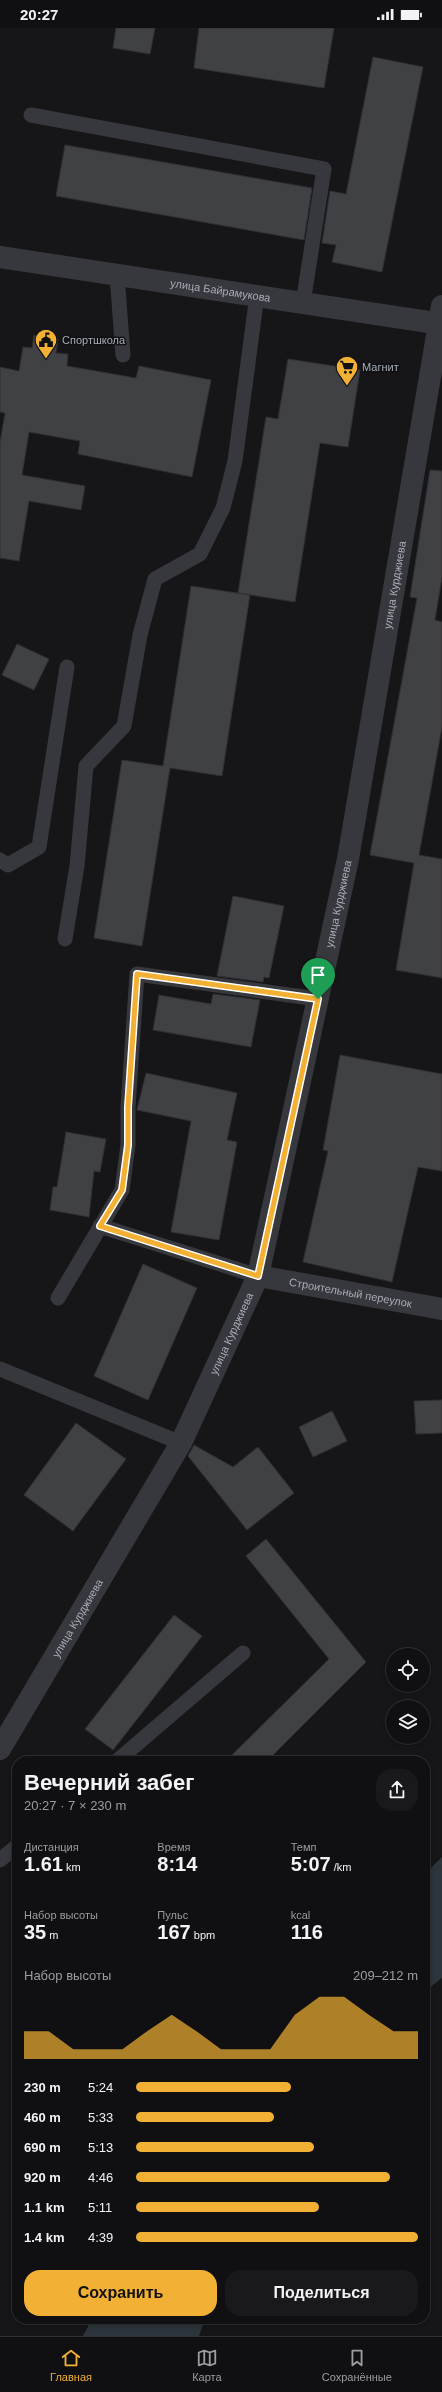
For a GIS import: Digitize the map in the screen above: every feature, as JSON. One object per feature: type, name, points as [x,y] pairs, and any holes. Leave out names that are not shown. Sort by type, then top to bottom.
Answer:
[{"type":"street","name":"улица Байрамукова","points":[[0,257],[303,303],[441,318]]},
{"type":"street","name":"улица Курджиева","points":[[0,1749],[181,1443],[258,1276],[348,859],[441,318]]},
{"type":"street","name":"Строительный переулок","points":[[258,1276],[442,1309]]},
{"type":"lane","points":[[31,115],[324,169],[303,303]]},
{"type":"lane","points":[[117,274],[123,355]]},
{"type":"lane","points":[[65,939],[77,866],[86,766],[124,726],[140,635],[155,579],[200,554],[223,508],[235,461],[257,296]]},
{"type":"lane","points":[[0,860],[8,865],[39,847],[66,667]]},
{"type":"lane","points":[[58,1298],[122,1190],[128,1145],[128,1107],[137,974],[318,999]]},
{"type":"lane","points":[[100,1226],[258,1276]]},
{"type":"lane","points":[[0,1370],[181,1443]]},
{"type":"lane","points":[[123,1756],[243,1653]]},
{"type":"lane","points":[[0,1860],[12,1850]]},
{"type":"shaded area","points":[[442,1857],[442,1978],[430,1987],[430,1869]]},
{"type":"shaded area","points":[[89,2324],[203,2324],[199,2336],[83,2336]]},
{"type":"building","points":[[116,28],[155,28],[150,54],[113,48]]},
{"type":"building","points":[[199,28],[334,28],[324,88],[194,68]]},
{"type":"building","points":[[373,57],[423,67],[382,272],[332,262],[336,245],[322,243],[330,191],[346,194]]},
{"type":"building","points":[[65,145],[312,188],[304,240],[56,196]]},
{"type":"building","points":[[34,335],[58,339],[56,353],[68,354],[67,366],[136,378],[139,366],[211,380],[192,477],[78,454],[80,441],[29,432],[22,475],[85,486],[81,510],[29,501],[19,561],[0,558],[0,442],[5,413],[0,412],[0,367],[19,371],[23,347],[32,348]]},
{"type":"building","points":[[288,359],[360,370],[348,447],[320,443],[295,602],[238,593],[266,417],[278,419]]},
{"type":"building","points":[[430,470],[442,471],[442,577],[435,620],[442,622],[442,727],[419,855],[442,859],[442,978],[396,970],[414,863],[370,855],[417,598],[410,597]]},
{"type":"building","points":[[191,586],[250,595],[222,776],[170,768],[142,946],[94,938],[122,760],[163,766]]},
{"type":"building","points":[[17,644],[49,659],[34,690],[2,675]]},
{"type":"building","points":[[233,896],[284,906],[269,978],[264,977],[263,982],[217,976]]},
{"type":"building","points":[[213,994],[260,1000],[251,1047],[153,1030],[159,995],[211,1004]]},
{"type":"building","points":[[340,1055],[442,1074],[442,1171],[418,1167],[392,1282],[303,1262],[328,1151],[323,1150]]},
{"type":"building","points":[[146,1073],[237,1093],[227,1140],[237,1142],[219,1240],[171,1232],[191,1121],[137,1110]]},
{"type":"building","points":[[66,1132],[106,1139],[100,1172],[94,1171],[89,1217],[50,1210],[53,1187],[57,1187]]},
{"type":"building","points":[[143,1264],[197,1288],[148,1400],[94,1376]]},
{"type":"building","points":[[442,1400],[442,1433],[416,1434],[414,1401]]},
{"type":"building","points":[[332,1411],[347,1441],[313,1457],[299,1427]]},
{"type":"building","points":[[76,1423],[126,1459],[73,1531],[24,1495]]},
{"type":"building","points":[[194,1445],[233,1467],[258,1447],[294,1493],[247,1530],[188,1456]]},
{"type":"building","points":[[266,1539],[366,1662],[272,1756],[231,1756],[329,1659],[246,1556]]},
{"type":"building","points":[[174,1615],[202,1636],[113,1750],[85,1729]]},
{"type":"place","name":"Спортшкола","points":[[46,360]]},
{"type":"place","name":"Магнит","points":[[347,386]]},
{"type":"route","points":[[137,974],[318,999],[258,1276],[100,1226],[122,1190],[128,1145],[128,1107],[137,974]]}]
